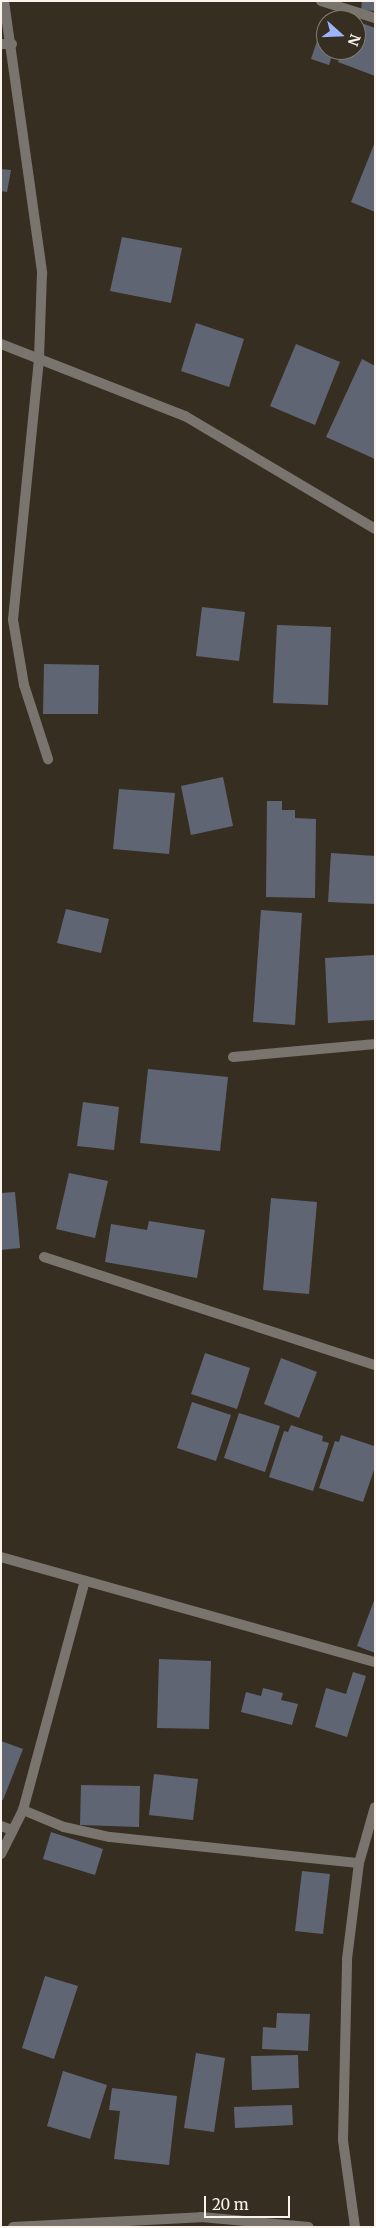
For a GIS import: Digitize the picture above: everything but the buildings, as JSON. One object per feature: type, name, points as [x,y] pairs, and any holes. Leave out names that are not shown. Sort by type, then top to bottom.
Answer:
[{"type":"street","points":[[4,1],[7,44],[42,272],[39,359],[13,620],[24,685],[48,759]]},
{"type":"street","points":[[321,1],[375,18]]},
{"type":"street","points":[[1,344],[185,416],[375,529]]},
{"type":"street","points":[[233,1057],[375,1044]]},
{"type":"street","points":[[44,1257],[375,1365]]},
{"type":"street","points":[[1,1558],[375,1662]]},
{"type":"street","points":[[1,1854],[23,1810],[85,1581]]},
{"type":"street","points":[[355,2227],[343,2140],[343,2040],[347,1959],[359,1864],[375,1807]]},
{"type":"street","points":[[23,1810],[110,1837],[359,1864]]},
{"type":"street","points":[[1,1826],[12,1830]]},
{"type":"street","points":[[13,2227],[201,2217],[309,2227]]},
{"type":"street","points":[[1,2226],[6,2227]]}]
